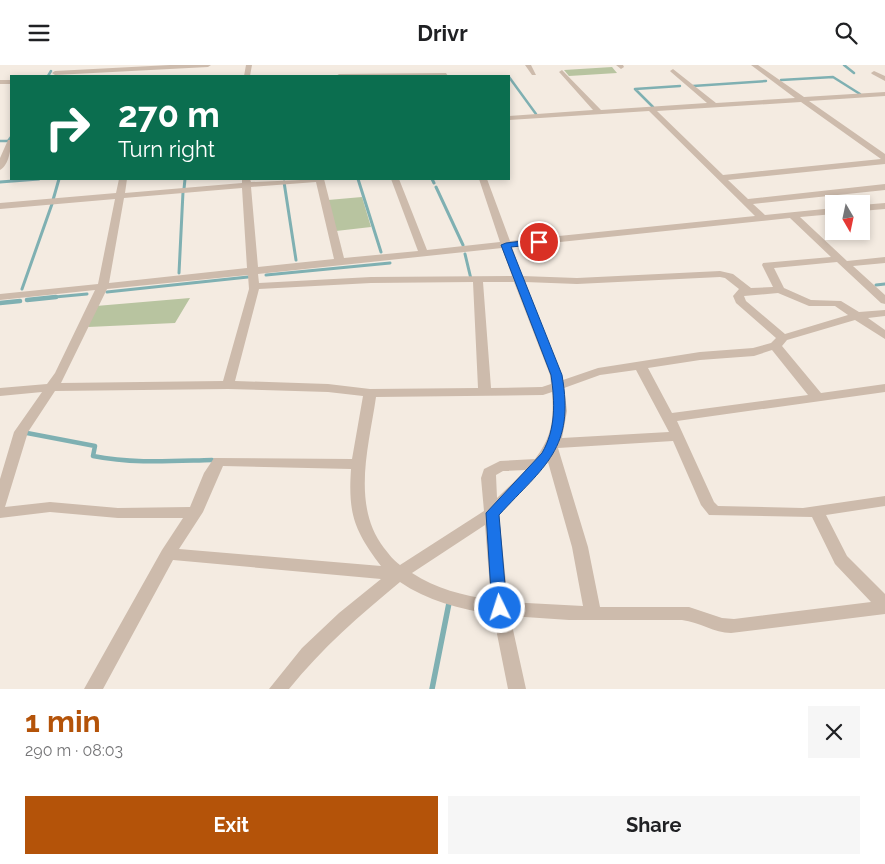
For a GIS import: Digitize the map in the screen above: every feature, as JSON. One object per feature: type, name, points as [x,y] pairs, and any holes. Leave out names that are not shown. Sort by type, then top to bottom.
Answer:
[{"type":"street","points":[[58,65],[54,74],[208,65]]},
{"type":"street","points":[[441,65],[446,75]]},
{"type":"street","points":[[528,65],[534,74]]},
{"type":"street","points":[[754,65],[885,160]]},
{"type":"street","points":[[673,71],[714,105]]},
{"type":"street","points":[[562,72],[599,112]]},
{"type":"street","points":[[874,73],[885,79]]},
{"type":"street","points":[[510,118],[885,94]]},
{"type":"street","points":[[651,109],[762,218]]},
{"type":"street","points":[[4,161],[10,145]]},
{"type":"street","points":[[721,178],[885,160]]},
{"type":"street","points":[[0,503],[21,432],[53,387],[103,286],[123,180]]},
{"type":"street","points":[[0,206],[119,196],[246,182],[294,180]]},
{"type":"street","points":[[318,180],[340,262]]},
{"type":"street","points":[[395,180],[424,253]]},
{"type":"street","points":[[278,689],[308,653],[338,624],[398,574],[492,513],[540,464],[552,446],[560,411],[559,386],[518,279],[483,180]]},
{"type":"street","points":[[228,385],[254,286],[246,182]]},
{"type":"street","points":[[746,202],[885,187]]},
{"type":"street","points":[[870,207],[885,205]]},
{"type":"street","points":[[0,297],[825,212]]},
{"type":"street","points":[[792,215],[885,301]]},
{"type":"street","points":[[780,290],[767,265],[885,260]]},
{"type":"street","points":[[254,286],[371,281],[518,279],[577,281],[720,274],[729,276],[748,291]]},
{"type":"street","points":[[478,281],[486,392]]},
{"type":"street","points":[[818,398],[779,342],[738,296],[748,291],[780,290],[809,303],[837,303],[885,335]]},
{"type":"street","points":[[0,392],[53,387],[228,385],[328,388],[370,393],[543,391],[598,372],[641,367],[700,356],[754,352],[857,315],[885,313]]},
{"type":"street","points":[[641,367],[678,436],[708,505],[714,511],[803,513],[885,501]]},
{"type":"street","points":[[667,418],[885,388]]},
{"type":"street","points":[[370,393],[363,441],[357,465],[361,514],[368,537],[383,561],[398,574],[438,595],[500,608],[594,613],[696,615],[721,625],[743,627],[885,606]]},
{"type":"street","points":[[552,446],[678,436]]},
{"type":"street","points":[[552,446],[580,547],[594,613]]},
{"type":"street","points":[[93,689],[168,554],[195,512],[218,461],[357,465]]},
{"type":"street","points":[[517,689],[500,608],[489,472],[500,466],[540,464]]},
{"type":"street","points":[[0,513],[50,507],[118,513],[195,512]]},
{"type":"street","points":[[816,511],[841,560],[885,606]]},
{"type":"street","points":[[168,554],[398,574]]},
{"type":"green space","points":[[612,67],[617,73],[569,76],[564,70]]},
{"type":"green space","points":[[362,197],[371,227],[336,231],[328,200]]},
{"type":"green space","points":[[190,298],[175,323],[88,327],[96,306]]},
{"type":"waterway","points":[[844,65],[854,73]]},
{"type":"waterway","points":[[49,75],[51,71]]},
{"type":"waterway","points":[[781,80],[833,77],[860,94]]},
{"type":"waterway","points":[[510,78],[536,114]]},
{"type":"waterway","points":[[693,86],[766,81]]},
{"type":"waterway","points":[[653,107],[635,89],[680,86]]},
{"type":"waterway","points":[[0,141],[8,141],[10,138]]},
{"type":"waterway","points":[[0,182],[26,180]]},
{"type":"waterway","points":[[53,200],[59,180]]},
{"type":"waterway","points":[[184,189],[185,180]]},
{"type":"waterway","points":[[358,180],[381,252]]},
{"type":"waterway","points":[[284,182],[296,260]]},
{"type":"waterway","points":[[436,187],[463,245]]},
{"type":"waterway","points":[[179,273],[183,192]]},
{"type":"waterway","points":[[22,289],[52,204]]},
{"type":"waterway","points":[[465,254],[471,279]]},
{"type":"waterway","points":[[266,275],[390,263]]},
{"type":"waterway","points":[[107,292],[248,277]]},
{"type":"waterway","points":[[876,285],[885,284]]},
{"type":"waterway","points":[[44,298],[87,294]]},
{"type":"waterway","points":[[27,300],[56,297]]},
{"type":"waterway","points":[[0,303],[20,301]]},
{"type":"waterway","points":[[27,433],[95,446],[93,456],[108,459],[152,461],[212,460]]},
{"type":"waterway","points":[[432,689],[449,603]]},
{"type":"route","points":[[500,608],[492,513],[546,456],[554,443],[559,424],[560,396],[556,375],[506,245],[539,242]]}]
